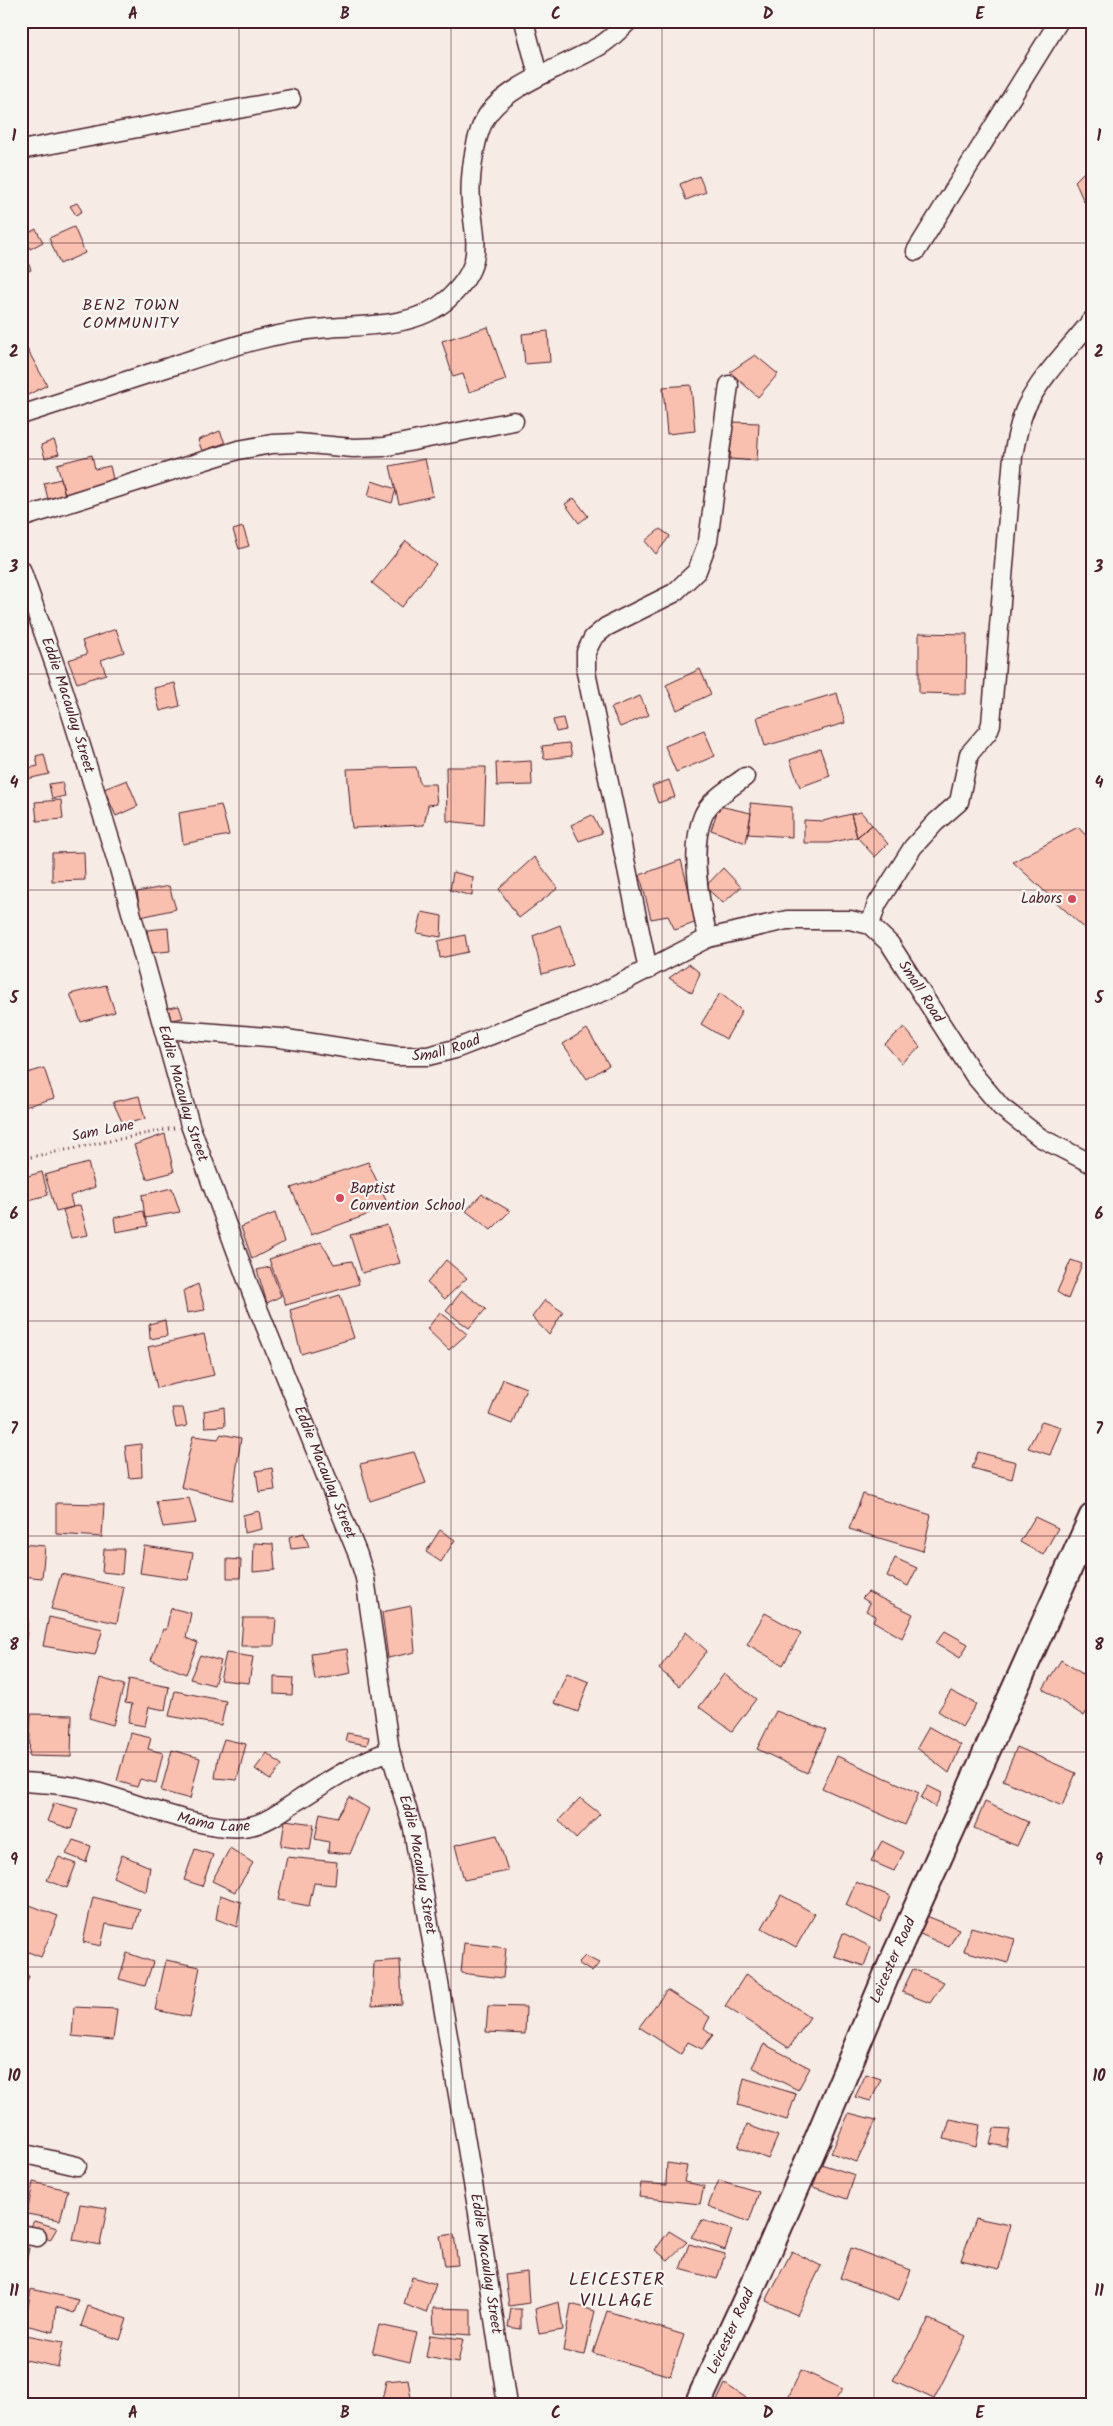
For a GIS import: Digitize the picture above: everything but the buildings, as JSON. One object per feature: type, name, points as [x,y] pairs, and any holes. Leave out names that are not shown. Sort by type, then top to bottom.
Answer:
[{"type":"street","points":[[524,21],[538,75]]},
{"type":"street","points":[[21,415],[258,339],[312,329],[411,320],[430,312],[447,300],[462,284],[472,268],[477,246],[471,201],[473,165],[477,140],[485,118],[500,102],[538,75],[602,45],[629,21]]},
{"type":"street","points":[[916,251],[1039,50],[1059,21]]},
{"type":"street","points":[[21,150],[292,99]]},
{"type":"street","points":[[870,925],[876,904],[913,847],[936,822],[959,802],[969,754],[988,732],[991,724],[1014,456],[1018,431],[1025,408],[1037,389],[1092,320]]},
{"type":"street","points":[[648,970],[586,672],[586,652],[593,638],[606,627],[674,593],[696,571],[708,541],[729,385]]},
{"type":"street","points":[[21,518],[238,450],[272,444],[298,443],[353,448],[384,447],[514,420]]},
{"type":"street","name":"Eddie Macaulay Street","points":[[21,569],[64,691],[89,770],[190,1126],[251,1291],[358,1555],[365,1578],[390,1751],[412,1829],[418,1859],[478,2213],[508,2405]]},
{"type":"street","points":[[708,938],[698,885],[698,834],[703,815],[714,800],[745,777]]},
{"type":"street","name":"Small Road","points":[[164,1029],[280,1038],[398,1056],[428,1056],[455,1049],[605,991],[708,938],[787,920],[850,920],[870,925],[890,944],[974,1075],[1001,1106],[1041,1138],[1092,1164]]},
{"type":"street","name":"Leicester Road","points":[[697,2405],[785,2215],[916,1907],[1092,1517]]},
{"type":"street","name":"Mama Lane","points":[[21,1782],[57,1784],[86,1789],[208,1824],[232,1828],[251,1826],[269,1819],[351,1766],[390,1751]]},
{"type":"street","points":[[21,2153],[77,2166]]},
{"type":"path","name":"Sam Lane","points":[[21,1159],[190,1126]]},
{"type":"place","name":"Labors","points":[[1072,899]]},
{"type":"place","name":"Baptist Convention School","points":[[340,1198]]},
{"type":"district","name":"BENZ TOWN COMMUNITY","points":[[131,314]]},
{"type":"district","name":"LEICESTER VILLAGE","points":[[617,2290]]}]
